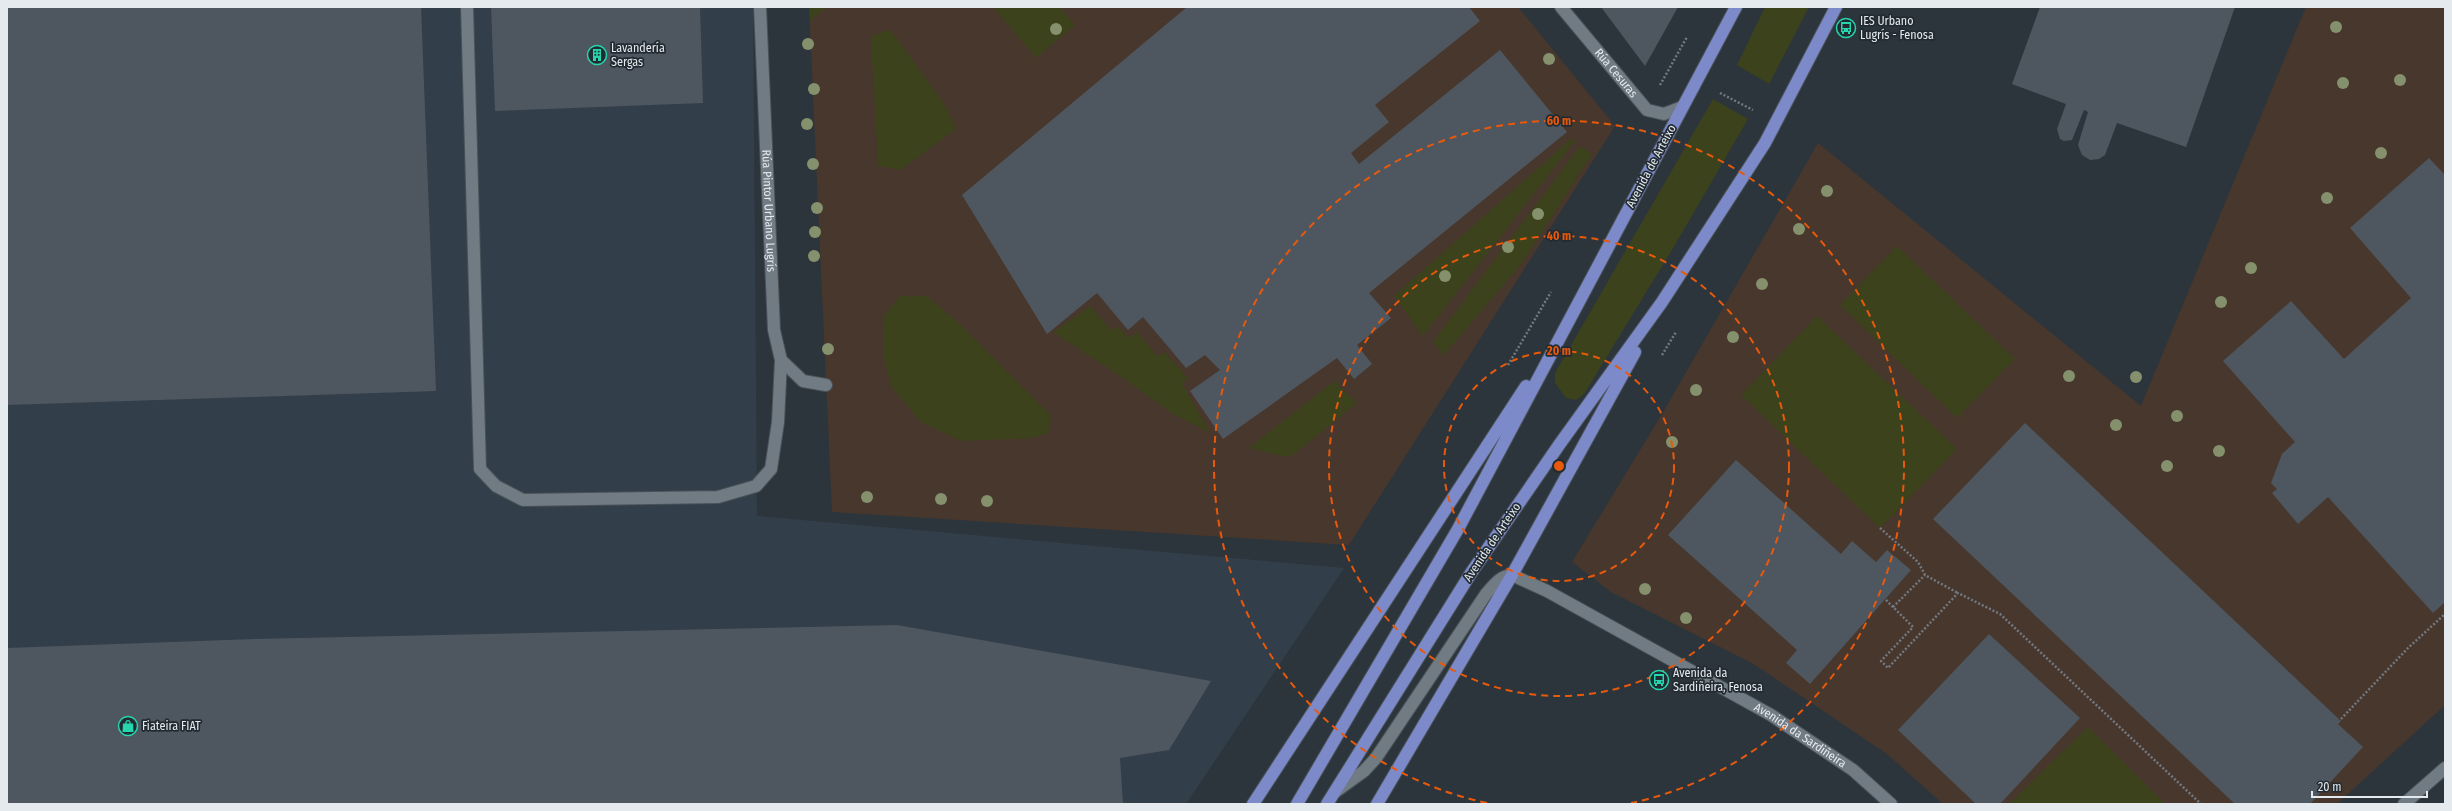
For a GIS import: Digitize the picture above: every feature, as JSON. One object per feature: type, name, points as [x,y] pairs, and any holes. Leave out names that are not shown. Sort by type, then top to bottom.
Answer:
[{"type":"main road","name":"Avenida de Arteixo","points":[[1297,804],[1458,529],[1736,7]]},
{"type":"main road","name":"Avenida de Arteixo","points":[[1327,804],[1505,522],[1662,302],[1776,123],[1836,7]]},
{"type":"main road","name":"Avenida de Arteixo","points":[[1377,804],[1512,575],[1662,302]]},
{"type":"main road","name":"Avenida de Arteixo","points":[[1253,804],[1320,698],[1566,325]]},
{"type":"street","name":"Rúa Pintor Urbano Lugrís","points":[[467,7],[480,469],[496,486],[523,500],[718,497],[756,486],[772,469],[778,422],[781,360],[774,330],[772,301],[760,7]]},
{"type":"street","name":"Rúa Cesuras","points":[[1561,7],[1647,110],[1664,114],[1682,107]]},
{"type":"street","points":[[781,360],[802,381],[826,385]]},
{"type":"street","name":"Avenida de Arteixo","points":[[1335,792],[1364,771],[1376,758],[1486,594],[1497,581],[1506,575],[1512,575]]},
{"type":"street","name":"Avenida da Sardiñeira","points":[[1512,575],[1546,591],[1771,715],[1853,770],[1891,804]]},
{"type":"street","points":[[2404,804],[2445,768]]},
{"type":"path","points":[[1669,68],[1776,123]]},
{"type":"path","points":[[1880,528],[1918,562],[1925,575],[2000,614],[2201,804]]},
{"type":"path","points":[[1893,607],[1925,575]]},
{"type":"path","points":[[1886,600],[1913,627],[1881,661],[1888,668],[1958,593]]},
{"type":"path","points":[[2341,719],[2408,648],[2445,614]]},
{"type":"shaded area","points":[[7,7],[753,7],[757,516],[1344,568],[1186,804],[7,804]]},
{"type":"shaded area","points":[[809,7],[1518,7],[1615,126],[1349,545],[832,512]]},
{"type":"shaded area","points":[[2306,7],[2445,7],[2445,705],[2337,804],[1943,804],[1887,754],[1752,663],[1611,592],[1572,562],[1662,414],[1818,143],[2141,406]]},
{"type":"green space","points":[[809,7],[827,7],[810,21]]},
{"type":"green space","points":[[993,7],[1060,7],[1075,25],[1036,58]]},
{"type":"green space","points":[[1765,7],[1809,7],[1769,84],[1737,65]]},
{"type":"green space","points":[[887,30],[893,33],[948,110],[956,129],[900,170],[878,166],[871,37]]},
{"type":"green space","points":[[1713,99],[1748,119],[1672,250],[1584,394],[1576,400],[1566,398],[1555,383],[1555,373]]},
{"type":"green space","points":[[1572,138],[1575,141],[1423,336],[1394,296]]},
{"type":"green space","points":[[1580,146],[1592,154],[1522,263],[1444,355],[1433,342]]},
{"type":"green space","points":[[1897,246],[2015,359],[1957,418],[1840,305]]},
{"type":"green space","points":[[900,296],[927,296],[962,326],[1051,416],[1048,433],[1033,438],[961,441],[921,422],[892,388],[883,356],[884,316]]},
{"type":"green space","points":[[1090,306],[1112,330],[1118,327],[1130,338],[1138,332],[1157,356],[1164,352],[1188,378],[1182,383],[1210,433],[1171,413],[1129,382],[1053,332]]},
{"type":"green space","points":[[1817,316],[1957,449],[1880,528],[1741,395]]},
{"type":"green space","points":[[1334,381],[1357,403],[1293,455],[1286,457],[1249,448]]},
{"type":"green space","points":[[2088,727],[2165,804],[2009,804]]},
{"type":"building","points":[[7,7],[421,7],[436,391],[7,405]]},
{"type":"building","name":"Lavandería Sergas","points":[[491,7],[700,7],[703,103],[495,111]]},
{"type":"building","points":[[1187,7],[1469,7],[1480,21],[1375,105],[1389,122],[1351,153],[1359,164],[1500,50],[1567,132],[1369,293],[1391,318],[1357,345],[1372,364],[1354,379],[1337,358],[1223,439],[1190,391],[1220,370],[1205,355],[1186,368],[1143,317],[1128,330],[1097,293],[1047,334],[962,195]]},
{"type":"building","points":[[1601,7],[1678,7],[1645,66]]},
{"type":"building","points":[[2040,7],[2235,7],[2186,147],[2117,123],[2105,155],[2099,159],[2090,160],[2082,155],[2078,145],[2088,112],[2084,110],[2072,140],[2064,141],[2060,139],[2057,129],[2066,104],[2012,84]]},
{"type":"building","points":[[2429,158],[2445,175],[2445,602],[2433,613],[2328,497],[2298,524],[2272,493],[2277,489],[2271,483],[2282,454],[2295,442],[2223,361],[2291,301],[2344,359],[2411,298],[2350,228]]},
{"type":"building","points":[[2025,423],[2341,721],[2338,724],[2363,747],[2310,804],[2235,804],[1933,519]]},
{"type":"building","points":[[1736,460],[1841,554],[1852,541],[1876,562],[1887,550],[1911,570],[1810,684],[1786,663],[1797,650],[1668,535]]},
{"type":"building","points":[[897,625],[1211,681],[1169,750],[1120,758],[1123,804],[7,804],[7,648],[254,639]]},
{"type":"building","points":[[1989,634],[2080,718],[2000,804],[1976,804],[1898,730]]},
{"type":"place","name":"IES Urbano Lugrís - Fenosa","points":[[1846,28]]},
{"type":"place","name":"Lavandería Sergas","points":[[597,55]]},
{"type":"place","name":"Avenida da Sardiñeira, Fenosa","points":[[1659,680]]},
{"type":"place","name":"Fiateira FIAT","points":[[128,726]]}]
